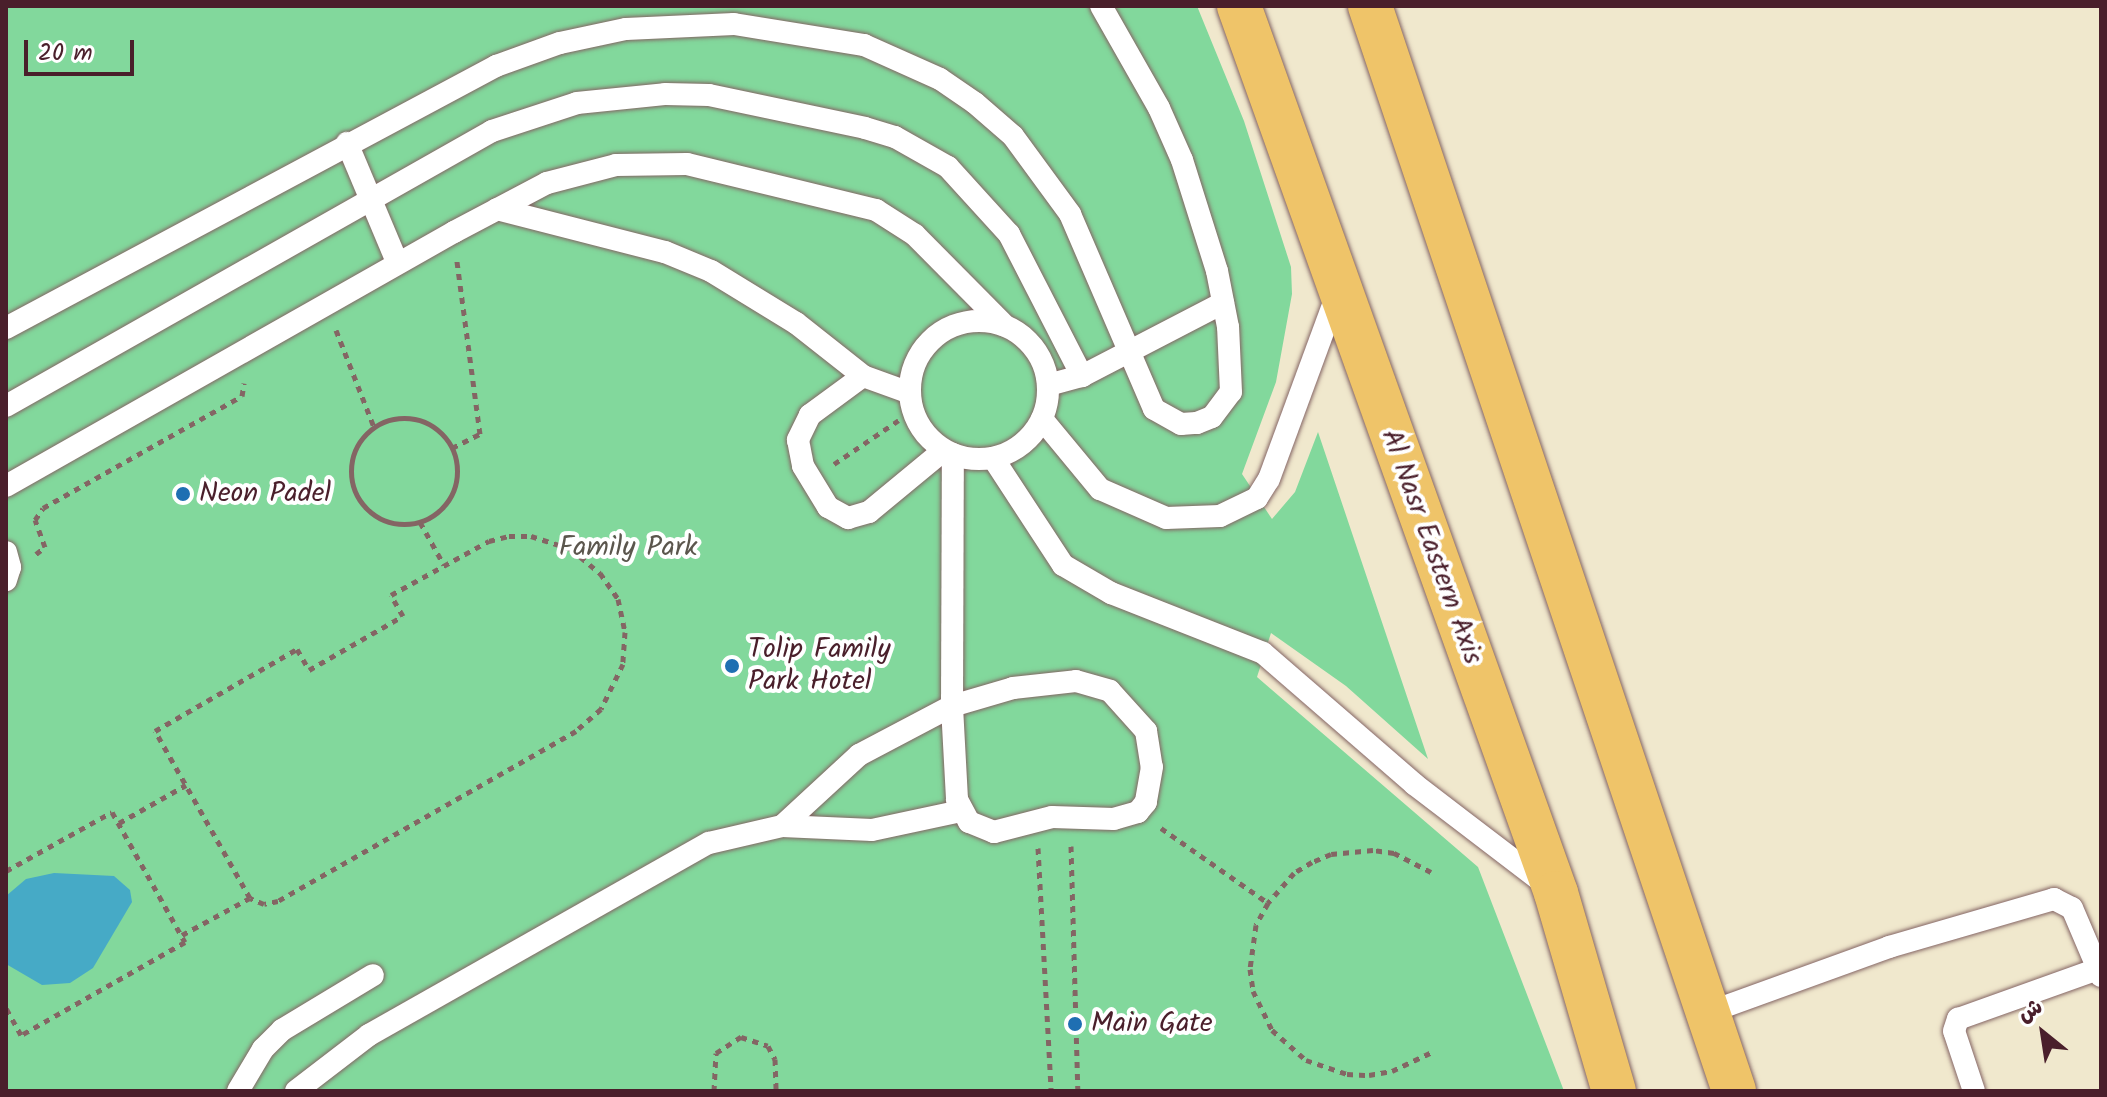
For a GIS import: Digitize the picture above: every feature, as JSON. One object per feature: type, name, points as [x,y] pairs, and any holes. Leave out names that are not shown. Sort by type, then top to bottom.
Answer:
[{"type":"main road","name":"Al Nasr Eastern Axis","points":[[1239,6],[1556,893],[1614,1091]]},
{"type":"main road","points":[[1370,6],[1734,1091]]},
{"type":"lane","points":[[6,328],[496,66],[593,35],[698,23],[846,39],[940,79],[1013,136],[1070,214],[1145,396],[1160,414],[1181,424],[1212,417],[1231,392],[1233,376],[1223,303],[1182,160],[1153,95],[1101,6]]},
{"type":"lane","points":[[6,406],[492,131],[534,115],[621,95],[709,95],[865,128],[922,150],[948,167],[992,209],[1082,376]]},
{"type":"lane","points":[[347,143],[397,262]]},
{"type":"lane","points":[[6,486],[397,262],[497,209],[547,183],[616,165],[687,164],[722,170],[853,203],[896,221],[1004,325],[1035,348],[1048,385],[1042,419],[1030,437],[993,458],[949,452],[919,426],[911,402],[912,374],[930,340],[965,322],[1004,325]]},
{"type":"lane","points":[[497,209],[665,252],[711,271],[766,302],[863,376],[911,402]]},
{"type":"lane","points":[[1042,419],[1081,471],[1110,494],[1166,518],[1220,516],[1257,498],[1269,479],[1339,290]]},
{"type":"lane","points":[[1048,385],[1082,376],[1223,303]]},
{"type":"lane","points":[[863,376],[801,426],[798,453],[811,479],[837,514],[859,517],[949,452]]},
{"type":"lane","points":[[782,826],[859,755],[952,706],[1044,684],[1076,681],[1110,691],[1137,715],[1152,748],[1150,791],[1138,812],[1114,819],[1052,817],[994,832],[969,822],[961,811],[952,706],[949,452]]},
{"type":"lane","points":[[993,458],[1063,565],[1111,593],[1263,653],[1414,784],[1556,893]]},
{"type":"lane","points":[[296,1091],[348,1048],[675,857],[709,843],[782,826],[872,830],[961,811]]},
{"type":"lane","points":[[1707,1013],[1889,947],[2054,899],[2072,908],[2099,972],[1958,1019],[1954,1031],[1974,1091]]},
{"type":"lane","points":[[238,1091],[263,1049],[282,1030],[373,975]]},
{"type":"path","points":[[452,448],[480,434],[454,232]]},
{"type":"path","points":[[325,304],[374,427]]},
{"type":"path","points":[[7,566],[45,547],[35,520],[43,508],[242,396],[245,384],[229,359]]},
{"type":"path","points":[[811,479],[911,402]]},
{"type":"path","points":[[388,420],[418,420],[443,435],[452,448],[457,477],[453,492],[445,505],[420,522],[390,523],[364,507],[356,494],[355,450],[374,427],[388,420]]},
{"type":"path","points":[[420,522],[444,565]]},
{"type":"path","points":[[509,536],[551,541],[587,560],[611,585],[623,615],[623,664],[611,695],[576,731],[278,901],[264,904],[250,898],[155,731],[297,649],[309,670],[403,616],[391,595],[444,565],[509,536]]},
{"type":"path","points":[[119,823],[186,785]]},
{"type":"path","points":[[6,871],[112,812],[185,942],[21,1035],[6,1008]]},
{"type":"path","points":[[1138,812],[1268,903]]},
{"type":"path","points":[[1431,872],[1394,853],[1331,854],[1294,873],[1268,903],[1256,925],[1250,969],[1261,1012],[1287,1047],[1326,1069],[1369,1075],[1392,1071],[1432,1052]]},
{"type":"path","points":[[1072,862],[1078,1091]]},
{"type":"path","points":[[1039,866],[1051,1091]]},
{"type":"path","points":[[182,935],[250,898]]},
{"type":"path","points":[[714,1091],[716,1053],[741,1037],[768,1046],[775,1059],[776,1091]]},
{"type":"green space","name":"Family Park","points":[[6,6],[1197,6],[1244,121],[1291,267],[1292,294],[1276,382],[1242,474],[1272,519],[1295,492],[1318,432],[1428,759],[1346,686],[1271,633],[1257,677],[1478,867],[1564,1091],[6,1091]]},
{"type":"water","points":[[54,873],[114,876],[130,890],[132,902],[93,968],[70,983],[42,985],[6,964],[6,896],[26,879]]},
{"type":"place","name":"Neon Padel","points":[[183,494]]},
{"type":"place","name":"Tolip Family Park Hotel","points":[[732,666]]},
{"type":"place","name":"Main Gate","points":[[1075,1024]]}]
